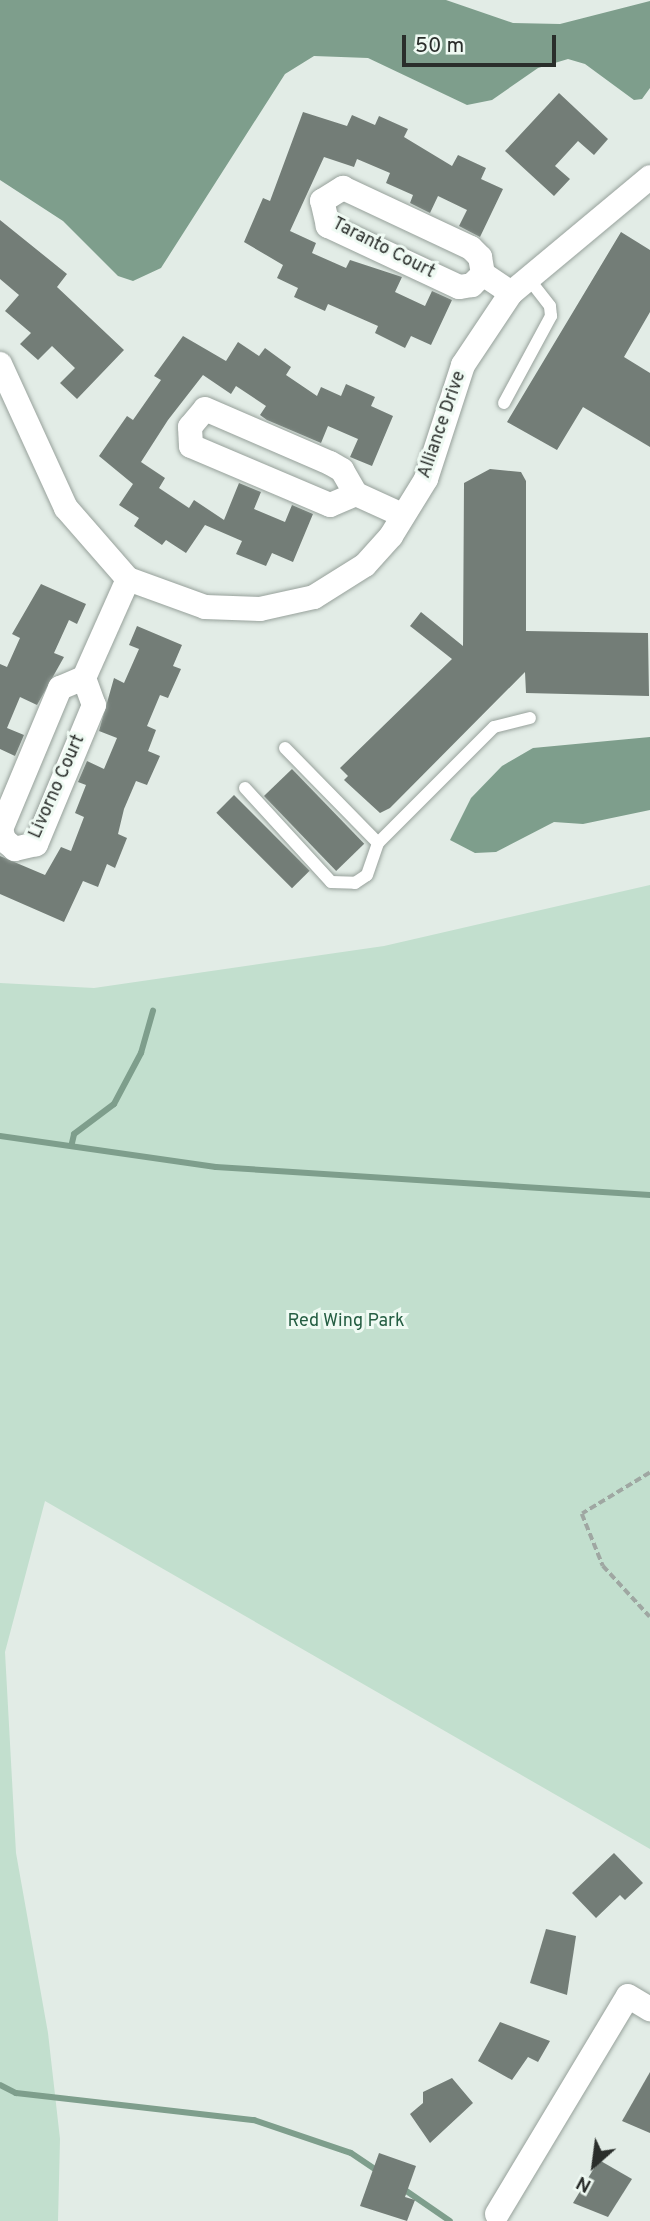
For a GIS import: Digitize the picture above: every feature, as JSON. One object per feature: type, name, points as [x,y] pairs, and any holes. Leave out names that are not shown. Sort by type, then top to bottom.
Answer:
[{"type":"street","name":"Alliance Drive","points":[[0,364],[66,508],[128,579],[205,607],[285,605],[314,597],[365,565],[426,479],[463,365],[519,285],[650,177]]},
{"type":"street","name":"Taranto Court","points":[[343,188],[471,248],[480,257],[483,275],[472,285],[459,286],[328,226],[322,201],[343,188]]},
{"type":"street","name":"Taranto Court","points":[[483,275],[519,285]]},
{"type":"street","points":[[356,494],[330,505],[191,446],[190,428],[205,410],[330,463],[342,470],[356,494],[402,515]]},
{"type":"street","points":[[84,678],[128,579]]},
{"type":"street","name":"Livorno Court","points":[[84,678],[94,705],[37,844],[15,849],[4,840],[1,829],[60,688],[84,678]]},
{"type":"street","points":[[497,2214],[628,1996],[650,2009]]},
{"type":"lane","points":[[504,403],[551,317],[550,306],[519,285]]},
{"type":"lane","points":[[245,788],[331,883],[355,883],[367,875],[378,843],[494,727],[530,718]]},
{"type":"lane","points":[[285,748],[378,843]]},
{"type":"path","points":[[650,1474],[582,1514],[603,1566],[650,1617]]},
{"type":"green space","name":"Red Wing Park","points":[[650,885],[650,1849],[45,1501],[5,1652],[16,1853],[48,2033],[60,2139],[58,2221],[0,2221],[0,983],[94,988],[384,946]]},
{"type":"shaded area","points":[[0,0],[446,0],[513,23],[560,24],[650,1],[650,88],[642,99],[634,100],[585,64],[568,59],[538,68],[492,100],[467,105],[368,58],[314,56],[285,74],[161,268],[133,281],[118,276],[63,221],[0,180]]},
{"type":"shaded area","points":[[650,737],[650,810],[583,824],[554,822],[496,852],[475,853],[450,840],[471,798],[502,766],[533,748]]},
{"type":"building","points":[[559,93],[608,139],[594,155],[578,141],[555,166],[570,179],[554,196],[505,151]]},
{"type":"building","points":[[303,112],[347,126],[352,115],[375,125],[379,116],[408,129],[404,137],[452,166],[458,155],[486,168],[481,179],[503,189],[480,237],[459,226],[467,210],[438,196],[430,213],[410,203],[413,195],[386,183],[390,173],[357,159],[354,167],[324,157],[290,231],[316,243],[312,253],[346,268],[350,260],[402,277],[395,292],[425,306],[432,291],[452,300],[431,345],[411,336],[405,348],[375,333],[378,326],[328,304],[325,311],[294,297],[298,288],[277,278],[283,265],[244,242],[263,198],[270,201]]},
{"type":"building","points":[[0,220],[67,274],[57,287],[124,350],[77,399],[60,383],[75,368],[52,346],[38,360],[20,344],[31,333],[5,311],[19,295],[0,279]]},
{"type":"building","points":[[621,232],[650,250],[650,312],[624,357],[650,373],[650,447],[583,407],[557,450],[507,422]]},
{"type":"building","points":[[183,336],[226,361],[238,342],[259,356],[265,348],[291,367],[286,375],[317,396],[321,387],[341,396],[346,384],[375,397],[371,406],[393,416],[372,466],[350,457],[358,439],[328,426],[321,443],[267,420],[260,415],[266,406],[236,386],[231,394],[203,375],[168,420],[141,462],[165,478],[159,488],[189,508],[194,500],[224,520],[239,483],[261,492],[254,509],[285,522],[292,505],[313,514],[293,562],[272,553],[266,566],[236,554],[242,541],[205,525],[186,553],[166,540],[162,545],[134,526],[139,518],[119,505],[133,484],[99,456],[127,416],[133,420],[161,380],[154,376]]},
{"type":"building","points":[[490,469],[521,472],[526,481],[526,631],[648,633],[649,696],[526,693],[525,672],[390,808],[380,813],[344,780],[348,776],[340,768],[452,659],[410,626],[421,612],[463,646],[464,483]]},
{"type":"building","points":[[41,584],[86,604],[77,624],[69,620],[54,653],[64,657],[37,705],[20,697],[7,728],[24,735],[15,756],[0,749],[0,664],[7,667],[20,638],[12,634]]},
{"type":"building","points":[[137,626],[182,645],[173,666],[181,669],[168,698],[160,695],[147,726],[156,730],[148,751],[160,756],[147,785],[136,781],[124,809],[118,834],[127,838],[115,868],[107,864],[98,887],[83,881],[64,922],[0,894],[0,856],[45,875],[61,847],[71,851],[84,817],[75,813],[86,785],[78,782],[87,761],[104,769],[117,738],[99,731],[114,678],[124,683],[139,649],[129,645]]},
{"type":"building","points":[[292,769],[364,844],[336,871],[264,796]]},
{"type":"building","points":[[234,795],[310,871],[292,888],[216,813]]},
{"type":"building","points":[[614,1853],[643,1883],[625,1900],[620,1895],[596,1918],[572,1893]]},
{"type":"building","points":[[546,1929],[576,1936],[567,1995],[530,1983]]},
{"type":"building","points":[[500,2022],[550,2041],[538,2062],[528,2057],[512,2080],[478,2061]]},
{"type":"building","points":[[650,2072],[650,2133],[622,2121]]},
{"type":"building","points":[[452,2078],[473,2103],[430,2143],[410,2114],[423,2103],[423,2092]]},
{"type":"building","points":[[379,2153],[416,2166],[405,2197],[415,2200],[407,2221],[360,2206]]},
{"type":"building","points":[[599,2160],[632,2179],[608,2217],[573,2203]]},
{"type":"waterway","points":[[72,1143],[74,1134],[114,1104],[141,1053],[153,1011]]},
{"type":"waterway","points":[[0,1136],[216,1167],[650,1195]]},
{"type":"waterway","points":[[0,2085],[16,2093],[254,2120],[351,2153],[379,2172]]},
{"type":"waterway","points":[[402,2188],[450,2221]]}]
